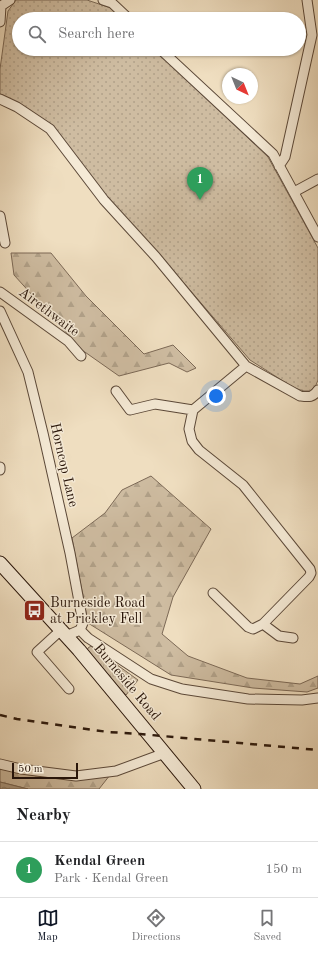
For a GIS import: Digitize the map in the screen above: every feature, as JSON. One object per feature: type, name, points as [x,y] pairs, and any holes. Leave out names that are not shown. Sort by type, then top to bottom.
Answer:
[{"type":"street","points":[[0,22],[1,6],[10,0]]},
{"type":"street","points":[[279,166],[285,157],[312,35],[307,0]]},
{"type":"street","points":[[110,1],[122,12]]},
{"type":"street","points":[[168,56],[273,154],[318,237]]},
{"type":"street","points":[[0,99],[17,107],[50,129],[104,200],[156,256],[246,366],[300,396],[309,397],[318,403]]},
{"type":"street","points":[[294,192],[318,179]]},
{"type":"street","points":[[0,216],[5,244]]},
{"type":"street","name":"Airethwaite","points":[[0,292],[68,341],[80,356]]},
{"type":"street","name":"Horncop Lane","points":[[0,310],[28,372],[71,561],[83,623],[80,630]]},
{"type":"street","points":[[213,593],[248,627],[253,629],[263,624],[309,577],[311,573],[310,569],[243,485],[199,450],[192,440],[189,428],[193,410],[246,366]]},
{"type":"street","points":[[309,397],[316,394],[318,390]]},
{"type":"street","points":[[116,391],[130,410],[155,404],[193,410]]},
{"type":"street","name":"Burneside Road","points":[[0,563],[79,650],[194,789]]},
{"type":"street","points":[[263,624],[279,636],[293,638]]},
{"type":"street","points":[[69,689],[37,652],[64,633],[80,630],[88,638],[150,679],[182,689],[248,699],[302,700],[318,698]]},
{"type":"street","points":[[79,650],[88,638]]},
{"type":"street","points":[[0,764],[21,769],[76,776],[116,770],[165,753]]},
{"type":"green space","points":[[16,0],[87,0],[114,9],[117,12],[12,12],[12,56],[162,56],[268,157],[318,248],[318,380],[316,385],[310,391],[294,388],[250,360],[158,253],[113,206],[51,127],[0,94],[0,69],[8,11]]},
{"type":"green space","points":[[11,253],[51,253],[86,296],[144,354],[173,345],[196,368],[187,372],[169,363],[119,376],[82,350],[14,275]]},
{"type":"green space","points":[[151,476],[211,529],[173,597],[162,634],[188,656],[247,678],[300,684],[318,676],[318,688],[307,692],[253,688],[171,675],[88,623],[72,538],[105,513],[122,490]]},
{"type":"green space","points":[[91,646],[138,680],[126,695],[94,661],[87,651]]},
{"type":"green space","points":[[0,769],[110,775],[99,789],[28,789],[0,782]]},
{"type":"water","points":[[0,782],[28,789],[0,789]]},
{"type":"railway","points":[[0,715],[17,719],[108,732],[318,750]]},
{"type":"place","name":"Kendal Green","points":[[200,200]]},
{"type":"place","name":"Burneside Road at Prickley Fell","points":[[35,611]]}]
